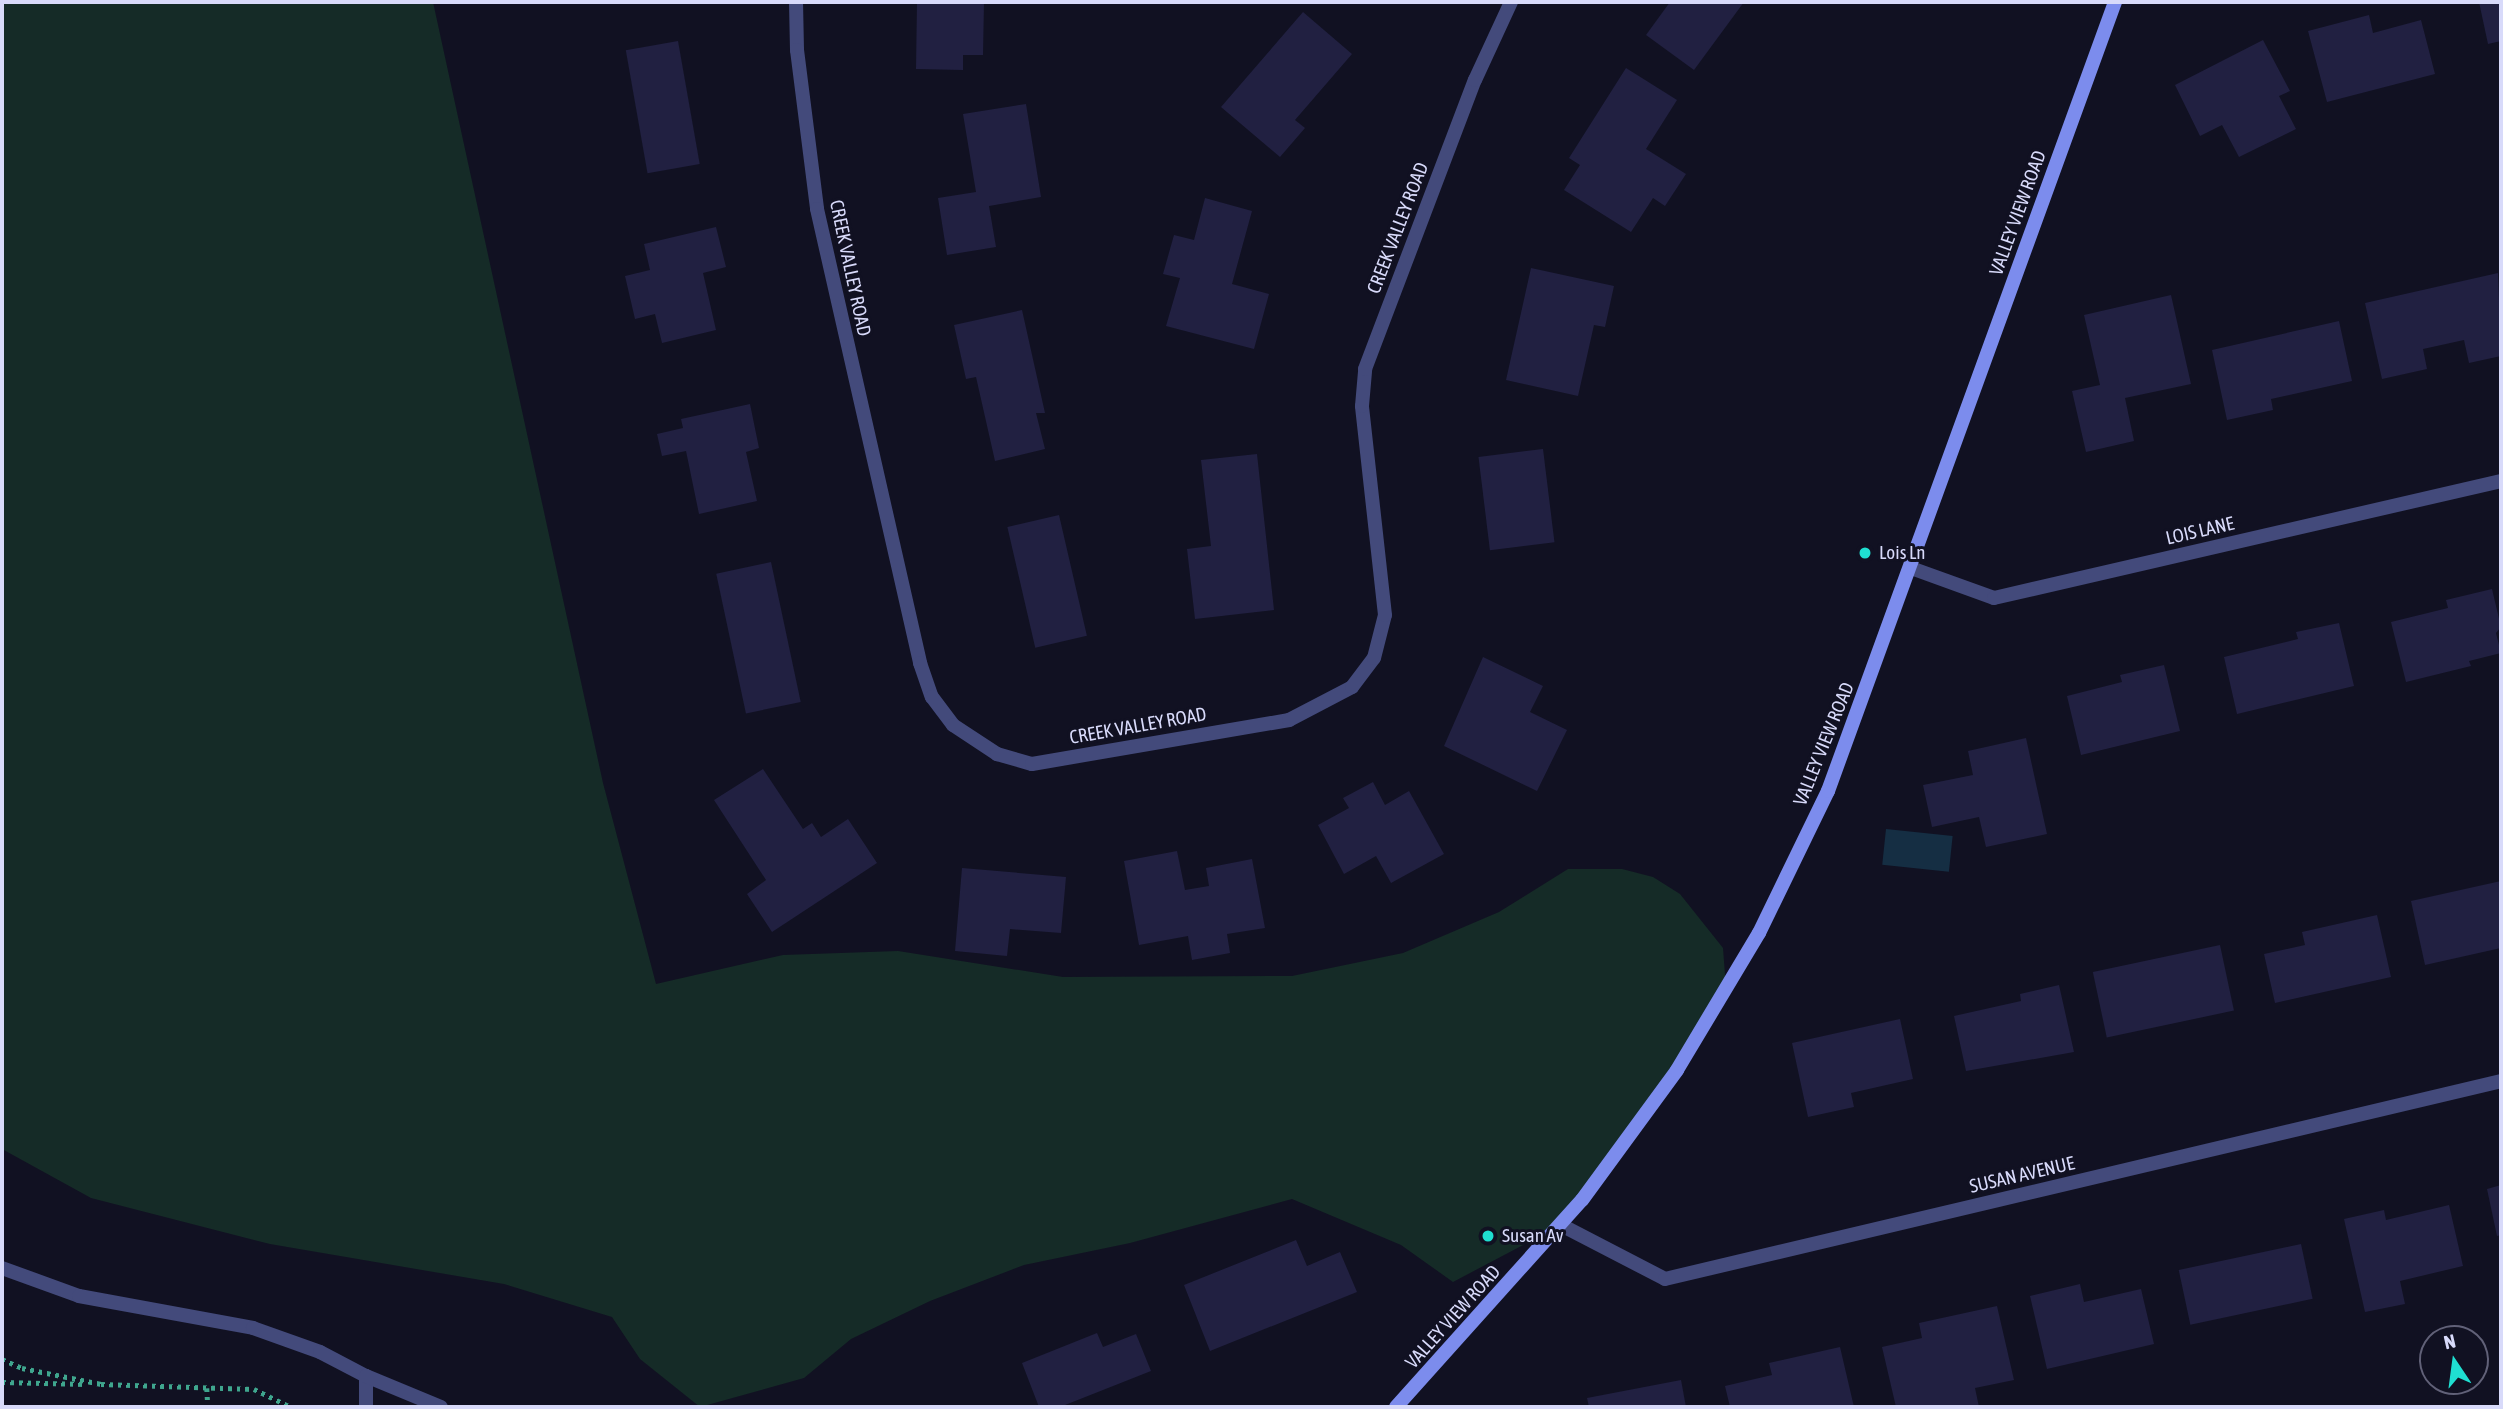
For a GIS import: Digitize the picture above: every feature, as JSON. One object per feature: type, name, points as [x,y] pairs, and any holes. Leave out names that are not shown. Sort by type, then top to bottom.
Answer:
[{"type":"street","name":"CREEK VALLEY ROAD","points":[[796,2],[797,50],[817,209],[920,663],[932,696],[953,725],[997,754],[1032,764],[1289,720],[1352,687],[1374,658],[1384,615],[1362,407],[1365,369],[1475,80],[1511,2]]},
{"type":"street","name":"VALLEY VIEW ROAD","points":[[1396,1407],[1561,1225],[1676,1070],[1759,933],[1828,791],[2115,2]]},
{"type":"street","name":"LOIS LANE","points":[[1911,568],[1994,598],[2501,481]]},
{"type":"street","name":"SUSAN AVENUE","points":[[1561,1225],[1665,1279],[2501,1082]]},
{"type":"street","points":[[2,1268],[79,1296],[253,1328],[320,1352],[366,1376],[441,1407]]},
{"type":"street","points":[[366,1376],[366,1407]]},
{"type":"path","points":[[2,1359],[22,1368],[101,1384]]},
{"type":"path","points":[[2,1382],[254,1389],[291,1407]]},
{"type":"path","points":[[207,1388],[208,1407]]},
{"type":"green space","points":[[2,2],[433,2],[603,783],[656,984],[783,955],[898,951],[1063,977],[1292,976],[1403,953],[1499,912],[1568,869],[1622,869],[1653,877],[1680,894],[1723,948],[1726,988],[1561,1225],[1453,1282],[1401,1245],[1292,1199],[1130,1243],[1024,1265],[930,1301],[851,1339],[804,1378],[700,1407],[640,1359],[612,1317],[504,1284],[270,1244],[91,1198],[2,1149]]},
{"type":"water","points":[[1886,829],[1953,836],[1949,872],[1882,865]]},
{"type":"building","points":[[917,2],[984,2],[983,55],[963,55],[963,70],[916,69]]},
{"type":"building","points":[[1670,2],[1744,2],[1694,70],[1646,35]]},
{"type":"building","points":[[2479,2],[2501,2],[2501,41],[2488,44]]},
{"type":"building","points":[[1303,12],[1352,54],[1295,120],[1305,128],[1280,157],[1221,107]]},
{"type":"building","points":[[2369,15],[2373,33],[2421,20],[2435,74],[2327,102],[2308,31]]},
{"type":"building","points":[[2263,40],[2290,91],[2279,96],[2296,129],[2239,157],[2222,125],[2200,136],[2175,85]]},
{"type":"building","points":[[678,41],[700,164],[648,173],[626,50]]},
{"type":"building","points":[[1626,68],[1677,100],[1646,149],[1686,174],[1665,206],[1653,198],[1631,232],[1564,190],[1580,165],[1569,158]]},
{"type":"building","points":[[1026,104],[1041,197],[989,206],[996,247],[947,255],[938,198],[976,192],[963,114]]},
{"type":"building","points":[[1205,198],[1252,211],[1232,284],[1269,294],[1254,349],[1166,326],[1180,278],[1163,274],[1174,235],[1194,240]]},
{"type":"building","points":[[716,227],[726,267],[703,273],[716,330],[662,343],[655,314],[635,319],[625,276],[650,270],[644,244]]},
{"type":"building","points":[[1531,268],[1614,286],[1605,327],[1594,325],[1578,396],[1506,380]]},
{"type":"building","points":[[2498,273],[2501,356],[2469,363],[2464,340],[2423,349],[2427,369],[2382,379],[2365,303]]},
{"type":"building","points":[[2171,295],[2191,384],[2125,398],[2134,441],[2086,452],[2072,391],[2100,385],[2084,315]]},
{"type":"building","points":[[1022,310],[1045,413],[1036,413],[1045,449],[995,461],[976,377],[966,379],[954,325]]},
{"type":"building","points":[[2339,321],[2352,381],[2271,399],[2273,410],[2227,420],[2212,350]]},
{"type":"building","points":[[750,404],[759,448],[746,452],[757,501],[699,514],[686,451],[662,456],[657,434],[683,428],[681,419]]},
{"type":"building","points":[[1543,449],[1554,542],[1490,550],[1478,457]]},
{"type":"building","points":[[1257,454],[1274,610],[1195,619],[1187,549],[1211,546],[1201,460]]},
{"type":"building","points":[[1059,515],[1087,636],[1035,648],[1007,527]]},
{"type":"building","points":[[771,562],[801,702],[746,714],[716,574]]},
{"type":"building","points":[[2492,589],[2501,627],[2496,633],[2501,653],[2469,661],[2471,666],[2406,682],[2391,622],[2448,608],[2446,600]]},
{"type":"building","points":[[2339,623],[2354,686],[2237,714],[2224,657],[2298,639],[2296,632]]},
{"type":"building","points":[[1483,657],[1543,686],[1530,712],[1567,730],[1537,791],[1444,746]]},
{"type":"building","points":[[2164,665],[2180,731],[2081,755],[2067,696],[2122,682],[2120,675]]},
{"type":"building","points":[[2026,738],[2047,834],[1986,847],[1979,817],[1932,827],[1923,785],[1973,775],[1968,751]]},
{"type":"building","points":[[763,769],[803,829],[812,823],[821,837],[848,819],[877,863],[772,932],[747,894],[766,880],[714,800]]},
{"type":"building","points":[[1373,782],[1385,805],[1409,791],[1444,854],[1391,883],[1376,856],[1344,874],[1318,825],[1349,808],[1343,798]]},
{"type":"building","points":[[1177,851],[1185,890],[1209,886],[1206,868],[1252,859],[1265,928],[1227,934],[1230,953],[1192,960],[1188,936],[1139,945],[1124,861]]},
{"type":"building","points":[[962,868],[1066,877],[1061,933],[1010,929],[1007,956],[955,951]]},
{"type":"building","points":[[2501,881],[2501,948],[2425,965],[2411,901]]},
{"type":"building","points":[[2377,915],[2391,977],[2275,1003],[2264,954],[2305,945],[2302,932]]},
{"type":"building","points":[[2220,945],[2234,1011],[2107,1038],[2093,972]]},
{"type":"building","points":[[2059,985],[2074,1052],[1966,1071],[1954,1016],[2021,1001],[2020,994]]},
{"type":"building","points":[[1900,1019],[1913,1079],[1851,1093],[1854,1107],[1808,1117],[1792,1043]]},
{"type":"building","points":[[2501,1185],[2501,1235],[2497,1236],[2487,1189]]},
{"type":"building","points":[[2449,1205],[2463,1266],[2400,1281],[2405,1304],[2365,1312],[2344,1219],[2384,1210],[2386,1220]]},
{"type":"building","points":[[1296,1240],[1307,1266],[1340,1252],[1357,1292],[1210,1351],[1184,1285]]},
{"type":"building","points":[[2301,1244],[2313,1299],[2190,1325],[2179,1270]]},
{"type":"building","points":[[2080,1284],[2084,1302],[2141,1289],[2154,1344],[2047,1369],[2030,1296]]},
{"type":"building","points":[[1997,1306],[2014,1380],[1975,1388],[1979,1407],[1896,1407],[1882,1347],[1922,1338],[1919,1323]]},
{"type":"building","points":[[1097,1333],[1103,1347],[1136,1334],[1151,1371],[1060,1407],[1039,1407],[1022,1363]]},
{"type":"building","points":[[1840,1347],[1854,1407],[1730,1407],[1725,1386],[1772,1375],[1769,1363]]},
{"type":"building","points":[[1681,1380],[1686,1407],[1589,1407],[1587,1398]]},
{"type":"place","name":"Lois Ln","points":[[1865,553]]},
{"type":"place","name":"Susan Av","points":[[1488,1236]]}]
